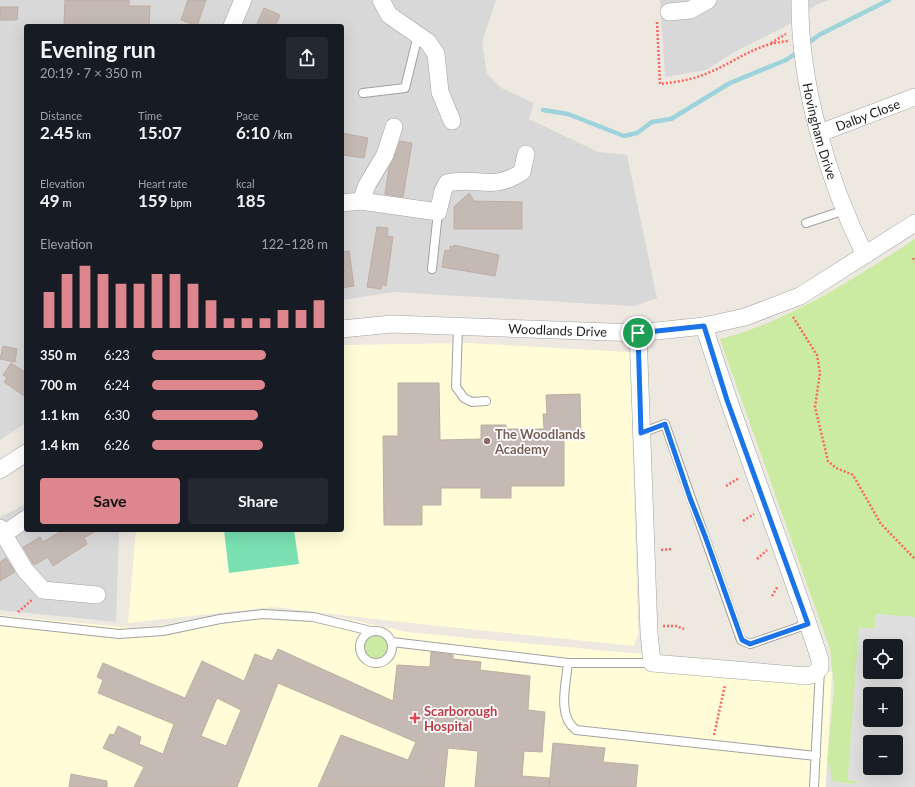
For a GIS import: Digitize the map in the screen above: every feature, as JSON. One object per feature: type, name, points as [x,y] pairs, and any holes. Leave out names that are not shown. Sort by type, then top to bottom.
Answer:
[{"type":"street","points":[[233,24],[243,0]]},
{"type":"street","points":[[381,0],[389,15],[428,42],[436,54],[440,92],[452,122]]},
{"type":"street","points":[[663,14],[690,10],[708,0]]},
{"type":"street","name":"Hovingham Drive","points":[[800,0],[807,89],[849,224],[865,255]]},
{"type":"street","name":"Dalby Close","points":[[820,133],[915,97]]},
{"type":"street","points":[[361,201],[367,185],[385,155],[394,127]]},
{"type":"street","points":[[344,203],[361,201],[438,212],[442,190],[447,183],[460,180],[495,183],[510,180],[522,172],[526,154]]},
{"type":"street","name":"Woodlands Drive","points":[[344,329],[392,324],[638,333],[704,326],[745,317],[800,296],[915,223]]},
{"type":"street","points":[[638,333],[641,433],[652,663],[727,671],[807,676],[814,674],[820,668],[820,660],[727,400],[704,326]]},
{"type":"street","points":[[0,470],[24,454]]},
{"type":"street","points":[[24,520],[2,531],[25,570],[43,590],[98,595]]},
{"type":"lane","points":[[363,93],[404,88],[418,35]]},
{"type":"lane","points":[[806,223],[845,210]]},
{"type":"lane","points":[[432,269],[438,212]]},
{"type":"lane","points":[[458,326],[456,386],[464,398],[472,402],[486,401]]},
{"type":"lane","points":[[641,433],[665,424],[690,498],[742,640],[750,644],[808,624]]},
{"type":"lane","points":[[0,621],[119,634],[163,631],[220,619],[263,614],[313,617],[371,631],[378,630],[386,633],[392,642],[391,655],[385,662],[376,664],[370,662],[365,659],[361,653],[360,645],[362,639],[371,631]]},
{"type":"lane","points":[[392,642],[568,663],[652,663]]},
{"type":"lane","points":[[568,663],[565,708],[568,723],[576,730],[816,756]]},
{"type":"lane","points":[[814,787],[820,668]]},
{"type":"path","points":[[663,14],[660,84],[692,79],[709,73],[745,53],[771,43],[803,47]]},
{"type":"path","points":[[913,258],[915,262]]},
{"type":"path","points":[[793,317],[818,355],[820,373],[815,407],[828,461],[836,468],[853,475],[881,524],[915,559]]},
{"type":"path","points":[[16,623],[18,612],[43,590]]},
{"type":"path","points":[[712,745],[727,671]]},
{"type":"shaded area","points":[[0,0],[496,0],[482,42],[487,74],[501,88],[534,103],[529,119],[598,152],[627,155],[657,298],[634,306],[393,292],[344,300],[344,24],[24,24],[24,424],[0,440]]},
{"type":"shaded area","points":[[660,0],[828,0],[814,6],[788,25],[736,51],[706,70],[665,77]]},
{"type":"shaded area","name":"The Woodlands Academy","points":[[467,343],[630,352],[638,634],[634,646],[391,621],[274,607],[128,623],[136,532],[344,532],[344,345]]},
{"type":"shaded area","points":[[24,505],[24,532],[119,532],[116,622],[0,610],[0,517]]},
{"type":"shaded area","name":"Scarborough Hospital","points":[[276,610],[338,617],[407,632],[832,672],[826,787],[0,787],[0,615],[132,628],[156,626],[209,617]]},
{"type":"shaded area","points":[[876,614],[915,617],[915,787],[826,787],[827,763],[830,765],[831,780],[848,784],[855,784],[858,781],[848,780],[859,628],[875,628]]},
{"type":"green space","points":[[915,239],[915,617],[876,614],[875,628],[859,628],[848,780],[858,781],[855,784],[836,782],[831,780],[830,765],[827,763],[834,688],[830,649],[720,339],[745,332],[796,310],[846,283]]},
{"type":"green space","points":[[224,532],[294,532],[299,564],[229,573]]},
{"type":"green space","points":[[371,634],[381,634],[388,641],[388,651],[381,658],[371,658],[364,651],[364,641]]},
{"type":"building","points":[[65,0],[129,0],[129,6],[150,6],[149,24],[64,24]]},
{"type":"building","points":[[188,0],[206,0],[198,24],[192,24],[181,20]]},
{"type":"building","points":[[0,7],[18,7],[17,20],[0,20]]},
{"type":"building","points":[[264,8],[280,15],[276,24],[257,24]]},
{"type":"building","points":[[344,133],[368,138],[364,158],[344,155]]},
{"type":"building","points":[[400,141],[412,143],[403,197],[385,194],[389,168]]},
{"type":"building","points":[[469,193],[474,201],[522,202],[522,229],[454,229],[454,207]]},
{"type":"building","points":[[377,227],[388,228],[387,236],[393,237],[386,286],[382,284],[381,289],[367,287]]},
{"type":"building","points":[[454,245],[499,255],[495,276],[442,267],[445,250],[450,251],[450,246],[454,247]]},
{"type":"building","points":[[349,251],[354,286],[344,288],[344,252]]},
{"type":"building","points":[[3,346],[17,349],[15,362],[0,359]]},
{"type":"building","points":[[11,363],[24,372],[24,396],[4,382],[7,378],[3,375]]},
{"type":"building","points":[[398,383],[439,383],[440,440],[481,439],[481,425],[506,425],[506,429],[544,429],[543,414],[547,414],[546,395],[580,394],[581,435],[564,436],[564,486],[511,486],[511,498],[481,498],[481,488],[441,488],[441,505],[422,505],[422,525],[384,525],[383,436],[398,436]]},
{"type":"building","points":[[60,532],[94,532],[84,538],[87,544],[53,566],[48,557],[34,565],[23,547],[40,537],[43,542]]},
{"type":"building","points":[[6,558],[15,572],[0,581],[0,562]]},
{"type":"building","points":[[278,649],[393,701],[397,665],[430,667],[431,652],[453,655],[453,659],[481,662],[480,670],[530,676],[528,710],[545,712],[542,752],[524,751],[522,776],[549,778],[549,787],[475,787],[478,751],[448,748],[444,787],[318,787],[341,735],[408,760],[416,742],[278,683],[237,787],[134,787],[144,767],[103,748],[110,734],[114,735],[118,726],[141,737],[139,744],[163,754],[174,724],[98,693],[103,680],[97,677],[103,663],[185,698],[202,661],[244,681],[255,654],[272,661]],"holes":[[[217,698],[241,710],[226,746],[201,736]]]},
{"type":"building","points":[[553,743],[605,748],[603,762],[638,765],[636,787],[549,787]]},
{"type":"building","points":[[71,774],[107,781],[107,787],[69,787]]},
{"type":"waterway","points":[[806,45],[819,35],[889,0]]},
{"type":"waterway","points":[[543,110],[568,114],[624,136],[637,133],[652,122],[671,119],[730,83],[786,60],[799,51]]},
{"type":"place","name":"The Woodlands Academy","points":[[487,441]]},
{"type":"place","name":"Scarborough Hospital","points":[[415,718]]},
{"type":"route","points":[[704,326],[727,400],[783,550],[808,624],[750,644],[742,640],[690,498],[665,424],[641,433],[638,333],[704,326]]}]
